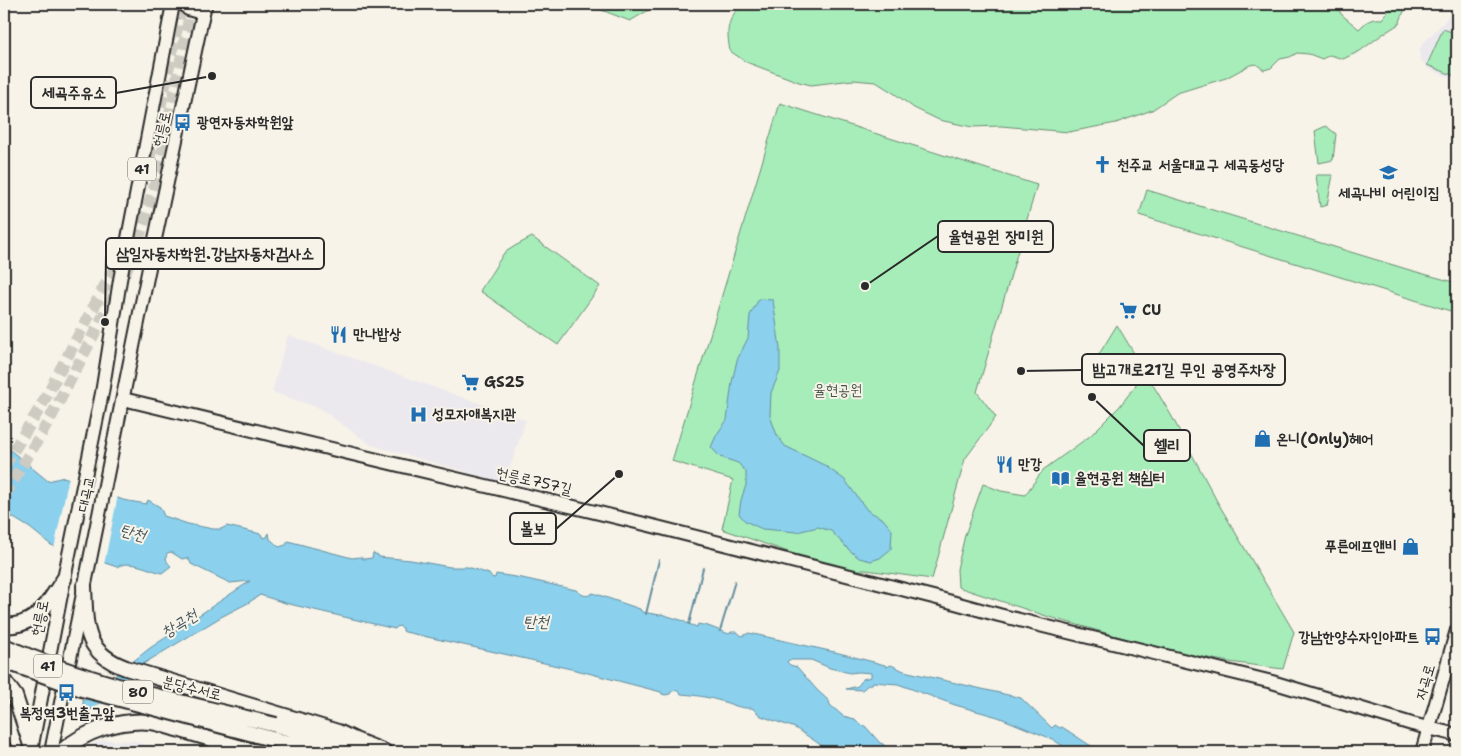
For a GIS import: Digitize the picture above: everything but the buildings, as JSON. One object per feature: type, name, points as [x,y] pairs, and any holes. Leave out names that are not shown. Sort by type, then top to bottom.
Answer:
[{"type":"highway","points":[[4,626],[14,626],[40,614],[64,579]]},
{"type":"highway","points":[[84,586],[86,624],[90,638],[101,655],[108,660],[276,726],[338,732],[386,752]]},
{"type":"highway","name":"분당수서로","points":[[4,646],[97,680],[376,752]]},
{"type":"highway","name":"분당수서로","points":[[4,661],[82,689],[276,726],[327,752]]},
{"type":"highway","points":[[5,683],[15,696],[31,750]]},
{"type":"highway","points":[[61,752],[91,732],[128,722],[151,722],[252,751],[263,752]]},
{"type":"highway","points":[[4,749],[7,752]]},
{"type":"main road","name":"헌릉로","points":[[100,403],[120,280],[173,4]]},
{"type":"main road","points":[[185,4],[188,9],[195,11],[205,5]]},
{"type":"main road","name":"헌릉로","points":[[122,404],[205,5]]},
{"type":"main road","name":"대곡교","points":[[64,579],[100,403]]},
{"type":"main road","name":"대곡교","points":[[84,586],[122,404]]},
{"type":"main road","name":"헌릉로757길","points":[[122,404],[649,524],[1009,618],[1272,682],[1457,735]]},
{"type":"main road","name":"헌릉로","points":[[31,750],[64,579]]},
{"type":"main road","name":"41","points":[[51,752],[84,586]]},
{"type":"main road","name":"자곡로","points":[[1423,748],[1457,630]]},
{"type":"shaded area","points":[[1457,4],[1457,80],[1428,69],[1420,59],[1419,51],[1422,44],[1443,23]]},
{"type":"shaded area","name":"성모자애복지관","points":[[288,335],[526,420],[505,483],[371,445],[319,408],[272,392]]},
{"type":"shaded area","points":[[103,740],[135,741],[160,752],[79,752]]},
{"type":"green space","points":[[586,4],[659,4],[630,21]]},
{"type":"green space","points":[[742,4],[1334,4],[1342,15],[1359,29],[1369,21],[1382,19],[1394,4],[1406,6],[1399,24],[1360,51],[1343,59],[1330,55],[1322,59],[1309,54],[1297,53],[1280,59],[1271,68],[1264,70],[1256,64],[1250,65],[1226,78],[1177,93],[1152,110],[1116,123],[1069,132],[1001,126],[972,127],[939,120],[914,108],[876,82],[853,80],[811,85],[746,62],[730,51],[728,37],[729,25],[733,15]]},
{"type":"green space","points":[[1443,29],[1457,34],[1457,77],[1427,65]]},
{"type":"green space","name":"율현공원","points":[[780,103],[1037,185],[977,392],[996,417],[965,459],[932,579],[866,570],[840,570],[722,529],[733,480],[672,461]]},
{"type":"green space","points":[[1326,126],[1336,134],[1333,160],[1319,163],[1315,131]]},
{"type":"green space","points":[[1316,175],[1333,175],[1327,205],[1320,207]]},
{"type":"green space","points":[[1147,190],[1457,283],[1457,313],[1139,215]]},
{"type":"green space","points":[[532,237],[600,286],[558,345],[480,291],[504,253]]},
{"type":"green space","points":[[1117,325],[1171,415],[1218,503],[1294,632],[1283,669],[1229,662],[1166,650],[1046,616],[958,587],[957,569],[965,535],[983,484],[1001,491],[1025,495],[1043,470],[1090,436],[1120,406],[1136,385],[1132,370],[1098,356]]},
{"type":"water","points":[[759,299],[773,300],[780,348],[780,371],[771,393],[770,416],[777,435],[785,446],[824,465],[845,480],[867,510],[883,519],[892,530],[891,549],[880,558],[871,561],[859,558],[831,531],[818,527],[797,532],[762,529],[745,521],[739,514],[746,485],[746,472],[738,463],[720,457],[711,447],[727,420],[737,360],[748,338],[750,315]]},
{"type":"water","name":"탄천","points":[[4,445],[48,481],[64,477],[123,500],[146,504],[148,500],[160,507],[164,516],[188,524],[213,529],[221,529],[227,526],[261,534],[263,538],[267,537],[269,533],[270,539],[279,547],[286,545],[288,541],[352,558],[372,558],[373,553],[379,557],[450,567],[468,567],[495,578],[496,574],[576,590],[584,595],[593,593],[640,609],[642,612],[661,614],[697,627],[698,624],[708,626],[729,634],[737,632],[742,636],[749,633],[839,653],[887,667],[891,665],[904,671],[1021,698],[1052,728],[1055,725],[1060,728],[1062,727],[1101,752],[1072,752],[1052,739],[998,717],[955,705],[898,684],[873,682],[862,690],[846,689],[858,686],[863,679],[871,677],[871,673],[850,673],[830,668],[811,660],[789,660],[787,662],[797,667],[829,701],[830,705],[843,716],[855,719],[865,726],[891,752],[830,752],[795,728],[761,716],[752,708],[740,707],[706,697],[681,694],[679,691],[672,691],[670,694],[665,695],[661,692],[580,671],[405,632],[403,628],[398,626],[395,629],[285,603],[260,595],[138,667],[93,709],[88,710],[83,708],[83,701],[150,648],[250,581],[230,583],[191,564],[189,559],[182,559],[171,552],[167,553],[166,557],[167,562],[171,566],[162,573],[127,564],[117,567],[51,545],[30,528],[4,512]]},
{"type":"pier","points":[[69,476],[118,495],[104,565],[54,549]]},
{"type":"waterway","points":[[646,614],[659,560]]},
{"type":"waterway","points":[[689,624],[703,568]]},
{"type":"waterway","points":[[720,631],[735,581]]},
{"type":"tunnel","points":[[149,160],[182,4]]},
{"type":"tunnel","points":[[4,496],[50,419],[123,278],[140,235],[158,175],[192,4]]},
{"type":"tunnel","points":[[4,466],[40,408],[116,265],[123,246]]},
{"type":"place","name":"세곡주유소","points":[[212,76]]},
{"type":"place","name":"광연자동차학원앞","points":[[183,122]]},
{"type":"place","name":"천주교 서울대교구 세곡동성당","points":[[1103,165]]},
{"type":"place","name":"세곡나비 어린이집","points":[[1389,172]]},
{"type":"place","name":"율현공원 장미원","points":[[865,286]]},
{"type":"place","name":"CU","points":[[1128,310]]},
{"type":"place","name":"삼일자동차학원.강남자동차검사소","points":[[105,322]]},
{"type":"place","name":"만나밥상","points":[[339,334]]},
{"type":"place","name":"밤고개로21길 무인 공영주차장","points":[[1021,371]]},
{"type":"place","name":"GS25","points":[[470,382]]},
{"type":"place","name":"쉘리","points":[[1092,397]]},
{"type":"place","name":"성모자애복지관","points":[[418,414]]},
{"type":"place","name":"온니(Only)헤어","points":[[1262,439]]},
{"type":"place","name":"만강","points":[[1004,464]]},
{"type":"place","name":"볼보","points":[[619,474]]},
{"type":"place","name":"율현공원 책쉼터","points":[[1061,478]]},
{"type":"place","name":"푸른에프앤비","points":[[1411,546]]},
{"type":"place","name":"강남한양수자인아파트","points":[[1433,637]]},
{"type":"place","name":"복정역3번출구앞","points":[[67,692]]},
{"type":"water label","name":"창곡천","points":[[179,623]]}]
